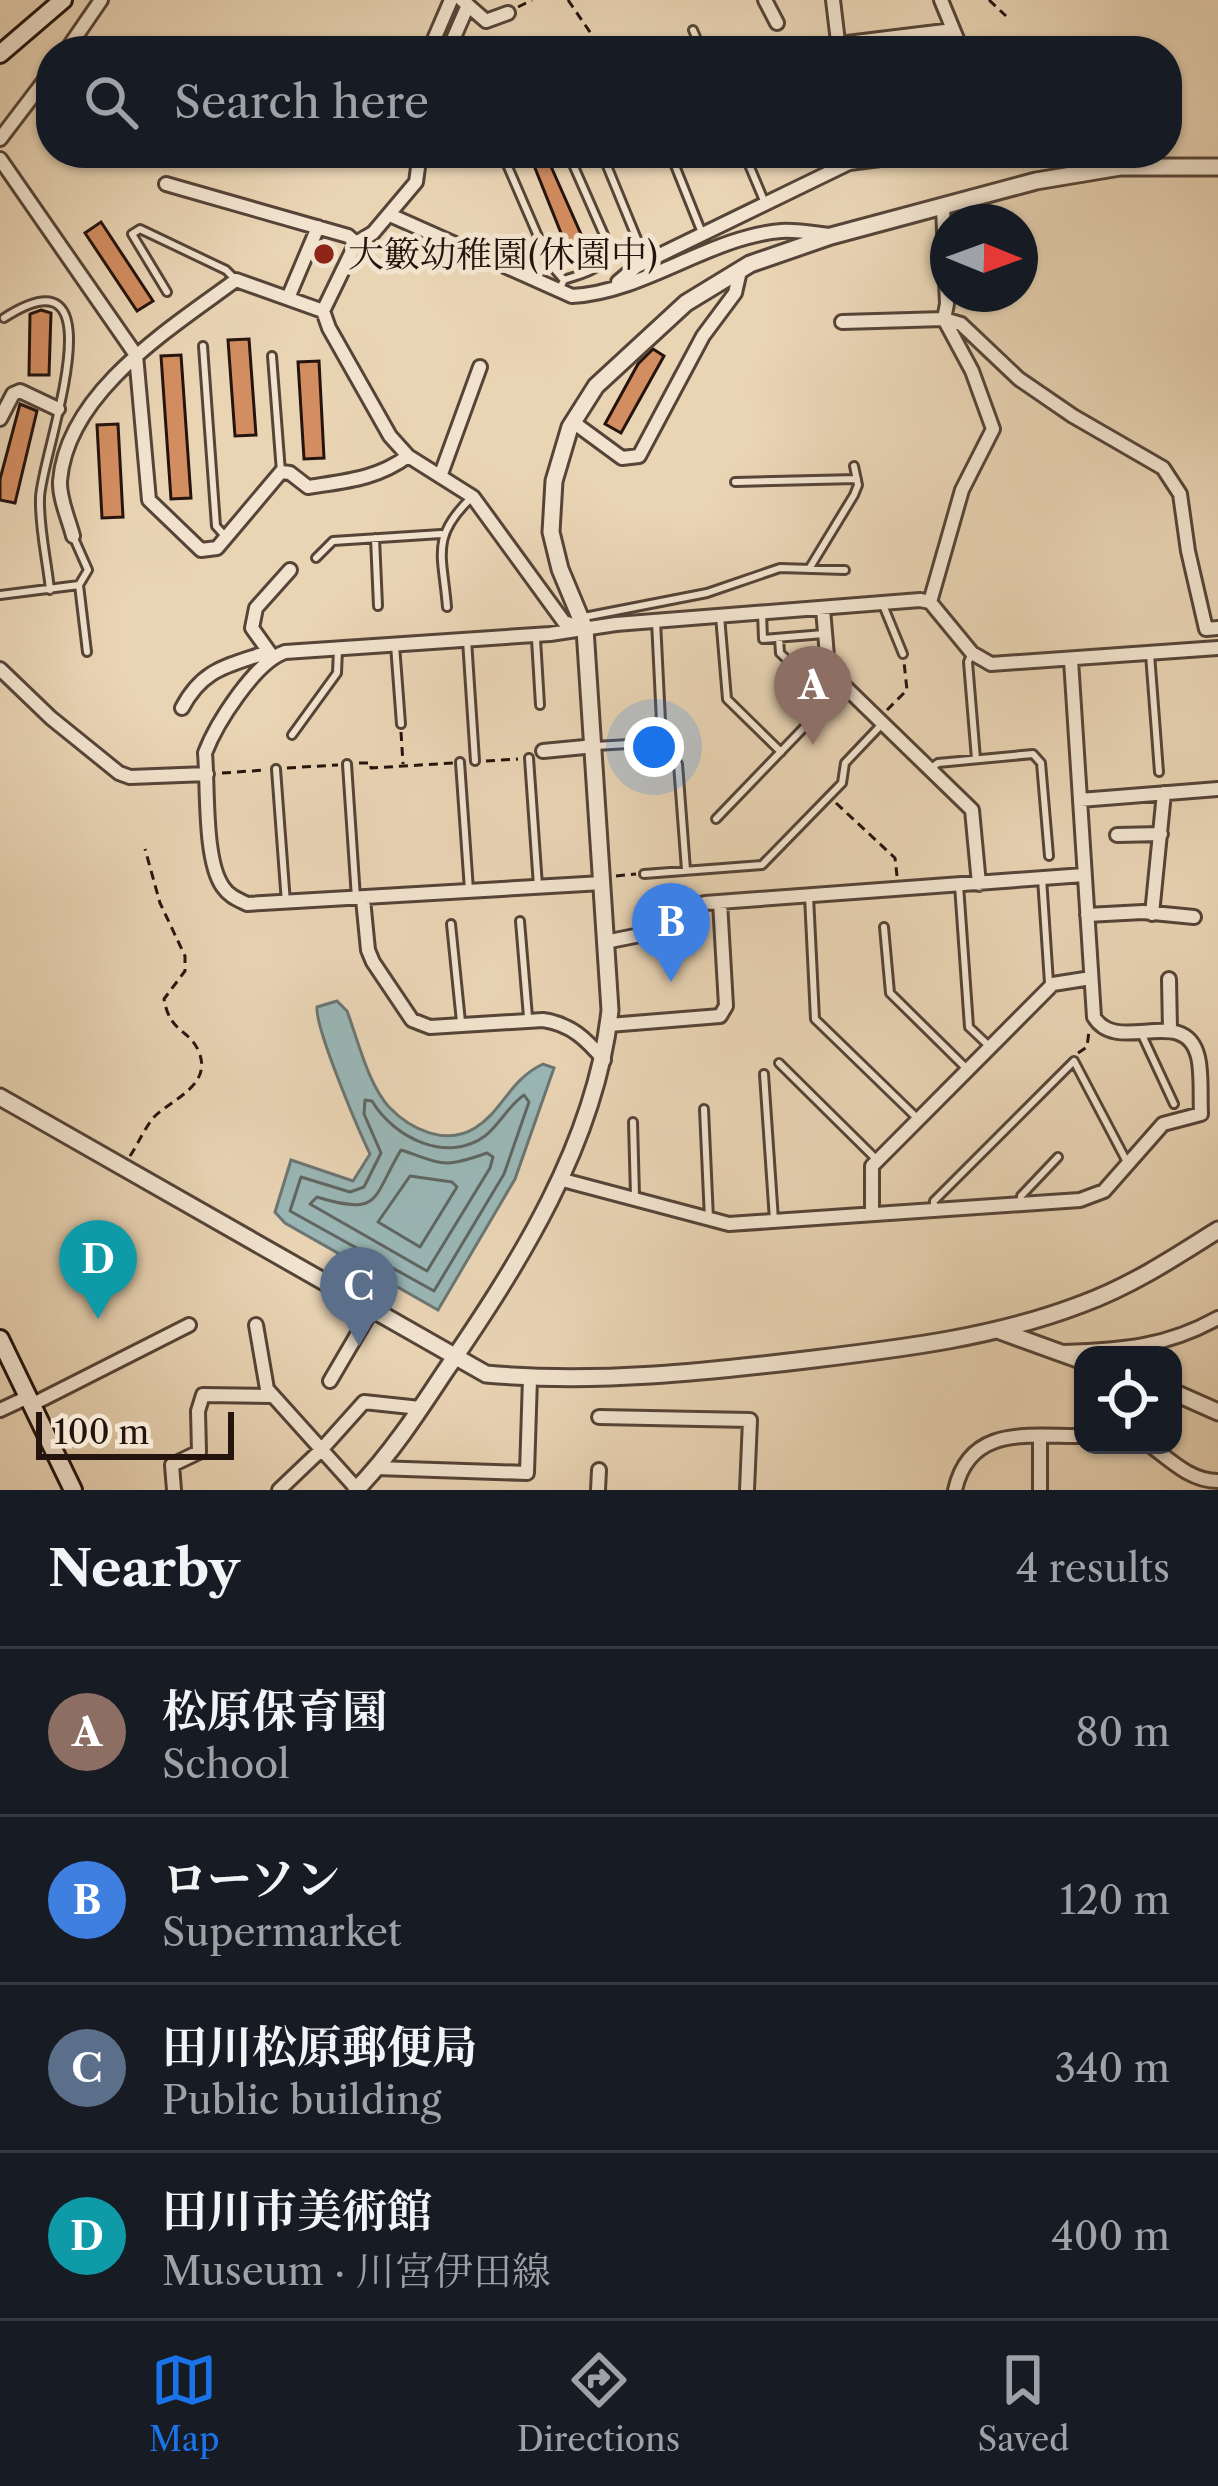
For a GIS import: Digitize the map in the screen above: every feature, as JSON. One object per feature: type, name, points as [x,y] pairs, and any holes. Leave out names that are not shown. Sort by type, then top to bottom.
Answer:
[{"type":"main road","points":[[2,49],[63,0]]},
{"type":"main road","points":[[0,1339],[73,1490]]},
{"type":"street","points":[[76,36],[101,0]]},
{"type":"street","points":[[435,36],[451,0]]},
{"type":"street","points":[[765,0],[777,23]]},
{"type":"street","points":[[833,0],[838,36]]},
{"type":"street","points":[[941,0],[956,36]]},
{"type":"street","points":[[453,36],[465,3],[486,21],[508,13]]},
{"type":"street","points":[[915,36],[953,30]]},
{"type":"street","points":[[0,139],[36,92]]},
{"type":"street","points":[[0,159],[136,355],[151,506],[200,550],[217,548],[281,472],[308,487],[369,478],[408,456]]},
{"type":"street","points":[[1182,167],[1218,167]]},
{"type":"street","points":[[418,168],[416,182],[390,215],[356,243],[323,311],[390,436],[408,456],[473,497],[564,622],[656,621],[930,602]]},
{"type":"street","points":[[613,287],[646,261],[833,168]]},
{"type":"street","points":[[950,204],[1036,181],[1114,168]]},
{"type":"street","points":[[166,184],[318,227],[356,243]]},
{"type":"street","points":[[256,1325],[262,1372],[272,1396],[356,1490],[421,1408],[504,1284],[559,1179],[604,1061],[609,1024],[595,746],[583,623],[550,532],[554,481],[573,422],[596,386],[686,303],[740,271],[831,236],[930,209]]},
{"type":"street","points":[[390,215],[561,285],[572,296],[613,287],[768,233],[831,236]]},
{"type":"street","points":[[288,298],[318,227]]},
{"type":"street","points":[[573,422],[622,458],[639,456],[703,336],[735,293],[740,271]]},
{"type":"street","points":[[73,536],[59,484],[73,432],[136,355],[236,280],[323,311]]},
{"type":"street","points":[[930,602],[962,490],[993,429],[972,371],[944,319],[945,312]]},
{"type":"street","points":[[842,322],[944,319],[961,324],[1037,392],[1163,468],[1180,494],[1206,629],[1218,628]]},
{"type":"street","points":[[440,474],[480,367]]},
{"type":"street","points":[[0,419],[13,394],[20,391],[58,410]]},
{"type":"street","points":[[270,654],[252,628],[256,608],[290,570]]},
{"type":"street","points":[[930,602],[972,653],[991,664],[1218,649]]},
{"type":"street","points":[[823,609],[829,668],[972,810],[979,884]]},
{"type":"street","points":[[182,708],[195,685],[211,672],[270,654],[536,635],[583,623]]},
{"type":"street","points":[[270,654],[211,737],[205,754],[214,866],[229,894],[247,904],[286,904],[602,880]]},
{"type":"street","points":[[1071,660],[1097,1022],[1108,1031],[1170,1030],[1187,1037],[1194,1048],[1201,1114]]},
{"type":"street","points":[[0,669],[118,773],[130,777],[207,774]]},
{"type":"street","points":[[543,751],[595,746]]},
{"type":"street","points":[[1081,800],[1218,788]]},
{"type":"street","points":[[1152,914],[1164,793]]},
{"type":"street","points":[[1117,836],[1160,834]]},
{"type":"street","points":[[605,942],[645,934],[687,907],[720,902],[1084,875]]},
{"type":"street","points":[[360,899],[368,950],[412,1020],[430,1027],[560,1023],[575,1030],[604,1061]]},
{"type":"street","points":[[609,1024],[719,1016],[727,1006],[720,902]]},
{"type":"street","points":[[1087,914],[1194,917]]},
{"type":"street","points":[[872,1214],[872,1166],[1049,988],[1062,980],[1091,978]]},
{"type":"street","points":[[1169,980],[1170,1030]]},
{"type":"street","points":[[0,1097],[486,1374],[530,1378],[730,1370],[1000,1331],[1083,1304],[1144,1277],[1218,1230]]},
{"type":"street","points":[[559,1179],[729,1224],[1094,1197],[1162,1124],[1218,1109]]},
{"type":"street","points":[[331,1381],[371,1311]]},
{"type":"street","points":[[1058,1352],[1136,1349],[1218,1318]]},
{"type":"street","points":[[0,1410],[30,1401],[188,1325]]},
{"type":"street","points":[[1000,1331],[1074,1358]]},
{"type":"street","points":[[376,1468],[527,1473],[530,1378]]},
{"type":"street","points":[[174,1490],[172,1465],[199,1452],[198,1411],[203,1395],[272,1396]]},
{"type":"street","points":[[1182,1396],[1218,1412]]},
{"type":"street","points":[[279,1490],[364,1402],[421,1408]]},
{"type":"street","points":[[599,1417],[750,1420],[747,1490]]},
{"type":"street","points":[[955,1490],[960,1470],[985,1444],[1001,1438],[1074,1436]]},
{"type":"street","points":[[1040,1437],[1040,1490]]},
{"type":"street","points":[[1162,1454],[1203,1481],[1218,1481]]},
{"type":"street","points":[[598,1470],[598,1490]]},
{"type":"lane","points":[[694,30],[696,36]]},
{"type":"lane","points":[[508,168],[561,285],[599,268],[607,258],[608,244],[575,168]]},
{"type":"lane","points":[[608,168],[646,261]]},
{"type":"lane","points":[[676,168],[702,234]]},
{"type":"lane","points":[[750,168],[765,203]]},
{"type":"lane","points":[[167,292],[131,234],[140,229],[226,270],[236,280]]},
{"type":"lane","points":[[4,318],[31,301],[45,300],[64,313],[69,324],[68,380],[39,496],[50,590]]},
{"type":"lane","points":[[203,346],[216,526],[226,537]]},
{"type":"lane","points":[[272,356],[281,472]]},
{"type":"lane","points":[[809,569],[854,495],[854,466]]},
{"type":"lane","points":[[735,482],[857,479]]},
{"type":"lane","points":[[447,608],[441,534],[450,518],[473,497]]},
{"type":"lane","points":[[316,558],[333,541],[441,534]]},
{"type":"lane","points":[[73,536],[88,570],[79,585],[88,652]]},
{"type":"lane","points":[[375,538],[378,606]]},
{"type":"lane","points":[[583,623],[707,593],[780,568],[845,570]]},
{"type":"lane","points":[[0,595],[79,585]]},
{"type":"lane","points":[[883,604],[903,654]]},
{"type":"lane","points":[[762,614],[763,639],[825,634]]},
{"type":"lane","points":[[720,616],[727,699],[781,752]]},
{"type":"lane","points":[[656,621],[662,742],[678,764],[686,871]]},
{"type":"lane","points":[[536,635],[540,705]]},
{"type":"lane","points":[[778,638],[780,653],[814,685]]},
{"type":"lane","points":[[467,640],[475,761]]},
{"type":"lane","points":[[395,645],[401,724]]},
{"type":"lane","points":[[292,735],[337,673],[338,649]]},
{"type":"lane","points":[[972,653],[968,662],[976,759]]},
{"type":"lane","points":[[1150,654],[1159,772]]},
{"type":"lane","points":[[716,819],[844,686]]},
{"type":"lane","points":[[644,874],[762,866],[842,783],[845,763],[880,721]]},
{"type":"lane","points":[[595,746],[662,742]]},
{"type":"lane","points":[[930,769],[938,763],[1033,754],[1041,763],[1049,856]]},
{"type":"lane","points":[[529,758],[538,888]]},
{"type":"lane","points":[[460,762],[470,892]]},
{"type":"lane","points":[[347,764],[360,899]]},
{"type":"lane","points":[[276,769],[286,904]]},
{"type":"lane","points":[[1042,878],[1049,988]]},
{"type":"lane","points":[[959,885],[969,1027],[990,1048]]},
{"type":"lane","points":[[809,896],[814,1019],[919,1120]]},
{"type":"lane","points":[[520,921],[528,1021]]},
{"type":"lane","points":[[451,925],[462,1025]]},
{"type":"lane","points":[[884,928],[890,993],[968,1070]]},
{"type":"lane","points":[[1142,1032],[1142,1041],[1174,1104]]},
{"type":"lane","points":[[933,1210],[934,1202],[1074,1061],[1127,1162]]},
{"type":"lane","points":[[778,1063],[878,1161]]},
{"type":"lane","points":[[764,1074],[774,1220]]},
{"type":"lane","points":[[704,1108],[709,1219]]},
{"type":"lane","points":[[633,1122],[635,1200]]},
{"type":"lane","points":[[1022,1204],[1021,1196],[1058,1156]]},
{"type":"path","points":[[508,13],[532,0]]},
{"type":"path","points":[[568,0],[592,36]]},
{"type":"path","points":[[988,0],[1006,16]]},
{"type":"path","points":[[880,721],[907,690],[903,654]]},
{"type":"path","points":[[401,724],[404,766]]},
{"type":"path","points":[[475,761],[529,758]]},
{"type":"path","points":[[207,774],[460,762]]},
{"type":"path","points":[[829,797],[895,858],[899,889]]},
{"type":"path","points":[[123,1168],[153,1118],[193,1088],[202,1068],[198,1048],[167,1019],[164,999],[185,971],[185,956],[160,903],[146,849]]},
{"type":"path","points":[[602,880],[644,874]]},
{"type":"path","points":[[1074,1061],[1087,1047],[1090,1025],[1097,1022]]},
{"type":"water","points":[[337,1001],[347,1011],[382,1097],[398,1115],[429,1133],[452,1136],[475,1128],[531,1071],[543,1064],[554,1068],[515,1179],[438,1310],[285,1223],[275,1212],[291,1160],[353,1181],[370,1154],[318,1018],[317,1007]]},
{"type":"building","points":[[535,168],[552,168],[584,241],[567,248]]},
{"type":"building","points":[[101,222],[153,301],[137,311],[85,233]]},
{"type":"building","points":[[51,313],[49,375],[29,375],[30,314]]},
{"type":"building","points":[[249,339],[256,435],[235,436],[228,340]]},
{"type":"building","points":[[653,349],[664,356],[621,433],[605,424],[638,364]]},
{"type":"building","points":[[181,355],[191,498],[171,499],[161,356]]},
{"type":"building","points":[[319,361],[324,458],[304,459],[298,362]]},
{"type":"building","points":[[20,404],[37,411],[15,503],[0,500],[0,479]]},
{"type":"building","points":[[118,424],[123,517],[102,518],[97,425]]},
{"type":"place","name":"大籔幼稚園(休園中)","points":[[324,254]]},
{"type":"place","name":"松原保育園","points":[[813,745]]},
{"type":"place","name":"ローソン","points":[[671,982]]},
{"type":"place","name":"田川市美術館","points":[[98,1319]]},
{"type":"place","name":"田川松原郵便局","points":[[359,1346]]}]
